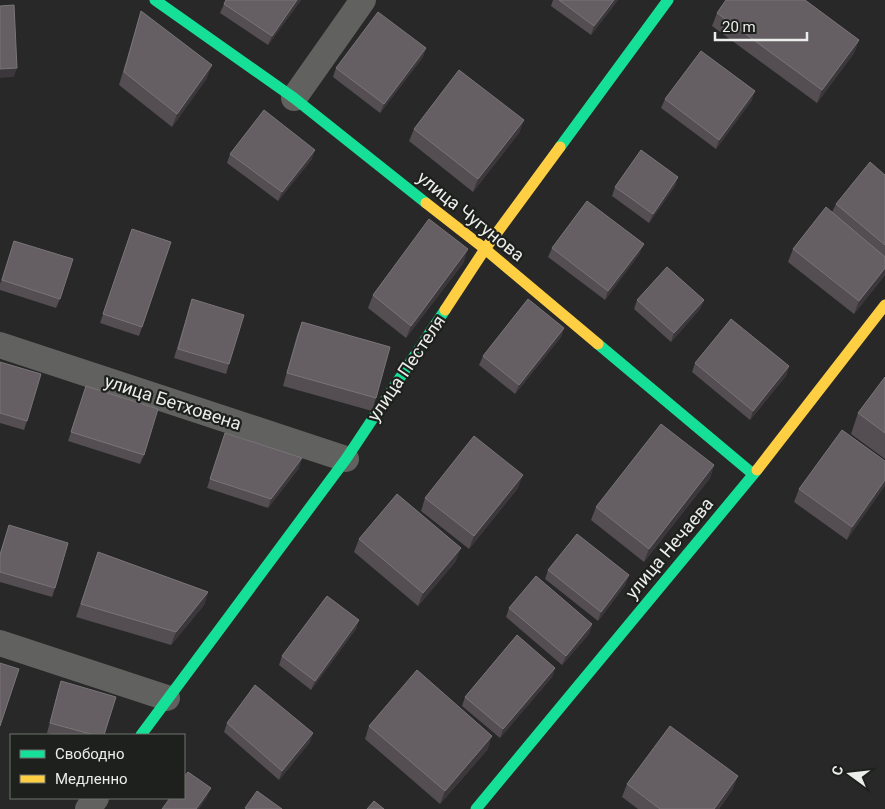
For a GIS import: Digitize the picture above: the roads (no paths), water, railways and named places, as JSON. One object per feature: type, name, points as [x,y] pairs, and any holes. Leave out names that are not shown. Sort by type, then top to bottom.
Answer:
[{"type":"street","name":"улица Чугунова","points":[[156,0],[294,98],[485,249],[753,474]]},
{"type":"street","points":[[294,98],[363,0]]},
{"type":"street","name":"улица Пестеля","points":[[142,734],[346,459],[485,249],[668,0]]},
{"type":"street","name":"улица Нечаева","points":[[476,809],[753,474],[885,305]]},
{"type":"street","name":"улица Бетховена","points":[[0,345],[346,459]]},
{"type":"street","points":[[0,643],[167,698]]}]
